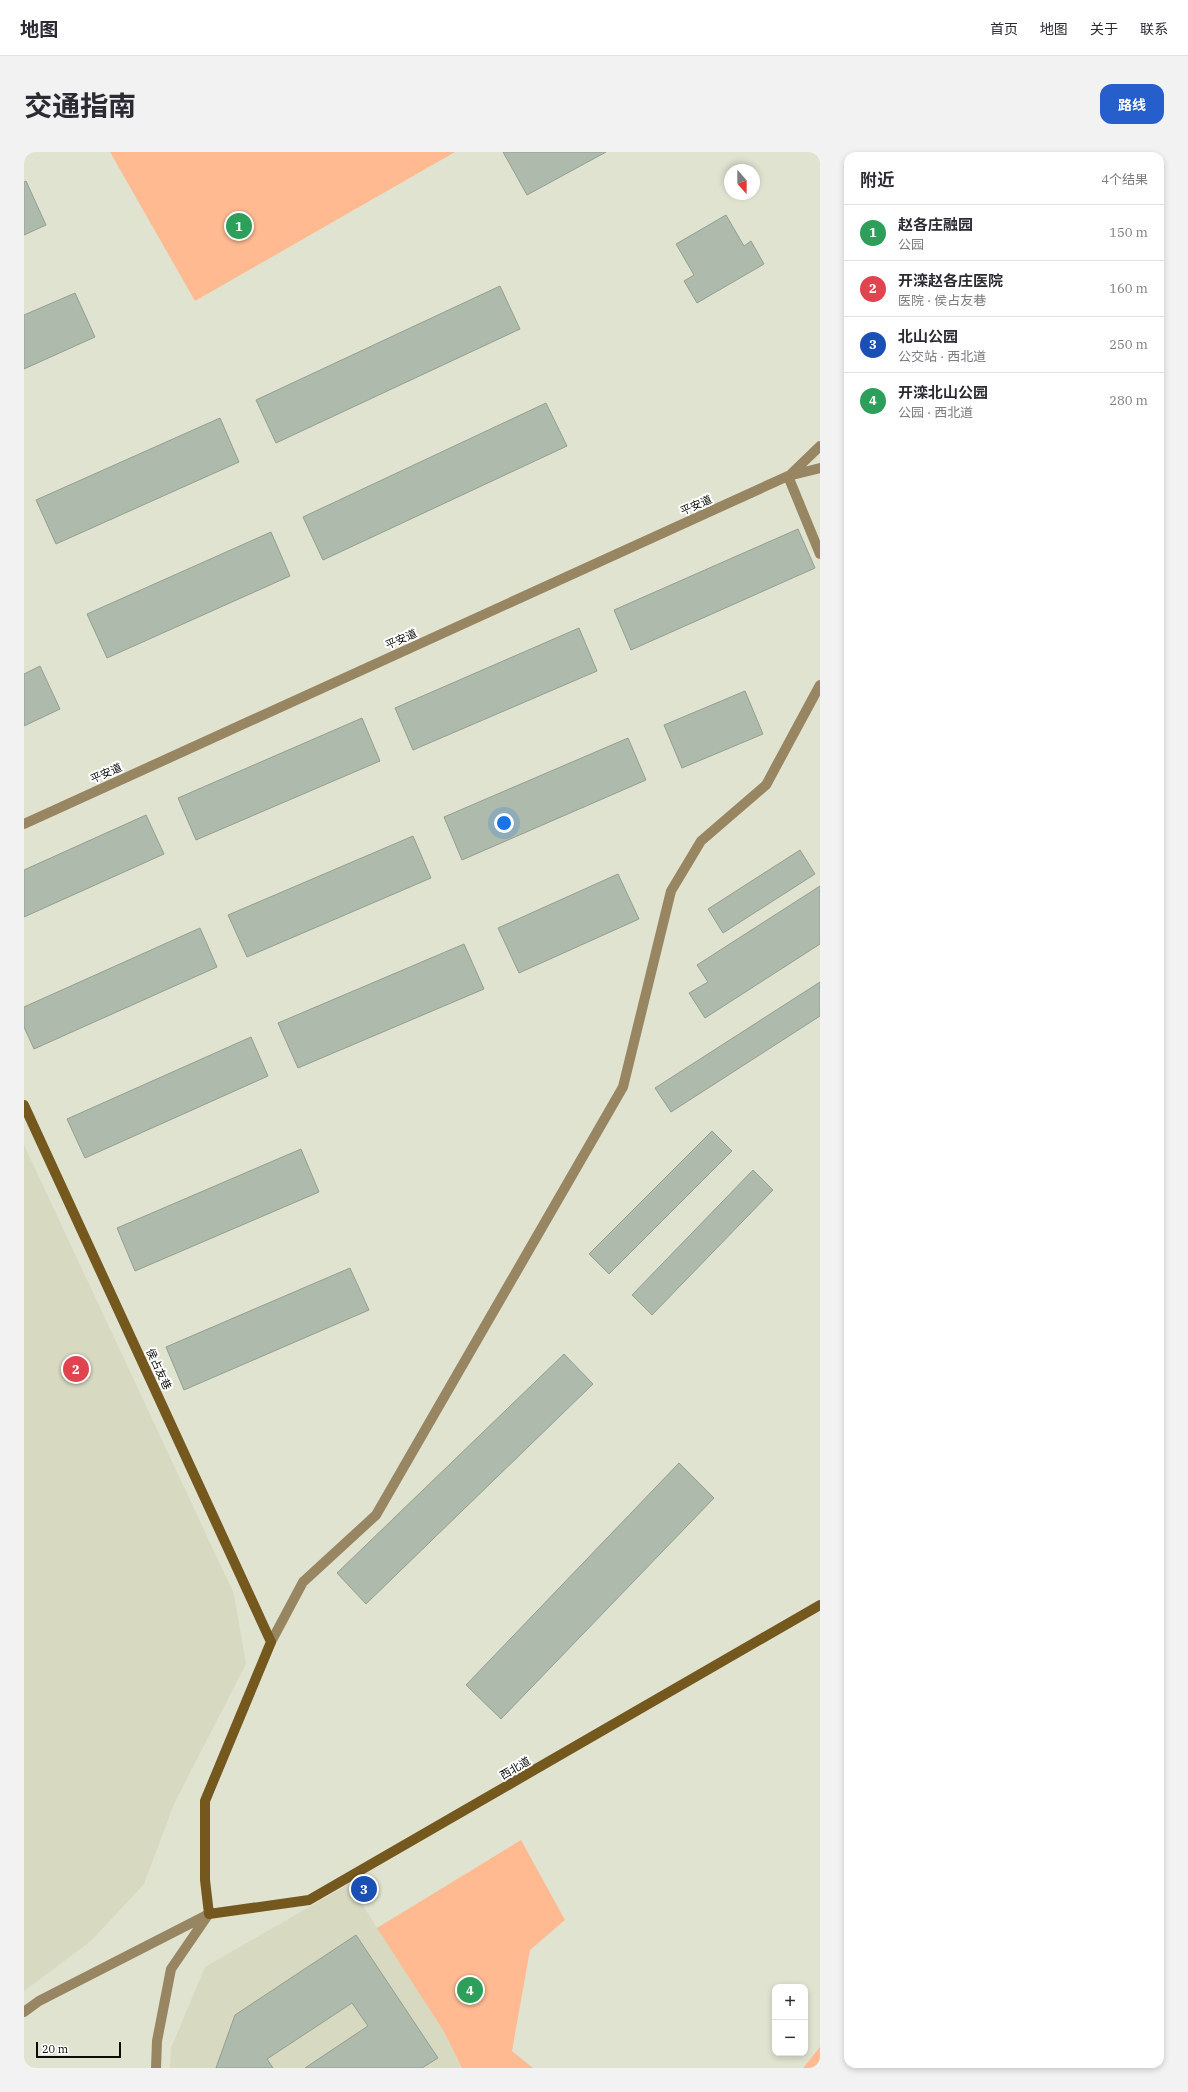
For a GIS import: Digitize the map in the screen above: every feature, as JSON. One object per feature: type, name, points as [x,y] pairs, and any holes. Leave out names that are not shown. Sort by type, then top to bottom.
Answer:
[{"type":"street","points":[[788,476],[820,446]]},
{"type":"street","points":[[788,476],[820,468]]},
{"type":"street","points":[[788,476],[820,554]]},
{"type":"street","name":"平安道","points":[[24,824],[788,476]]},
{"type":"street","points":[[156,2068],[156,2041],[171,1969],[209,1914],[205,1880],[205,1800],[271,1642],[302,1582],[376,1515],[623,1087],[671,891],[701,841],[766,785],[820,685]]},
{"type":"street","name":"侯占友巷","points":[[24,1105],[271,1642]]},
{"type":"street","name":"西北道","points":[[209,1914],[309,1900],[820,1605]]},
{"type":"street","points":[[24,2012],[40,2001],[209,1914]]},
{"type":"shaded area","points":[[110,152],[455,152],[195,301]]},
{"type":"shaded area","points":[[24,1145],[234,1594],[246,1664],[174,1804],[144,1884],[91,1941],[24,1991]]},
{"type":"shaded area","points":[[521,1840],[565,1920],[530,1950],[512,2051],[533,2068],[462,2068],[443,2030],[377,1928]]},
{"type":"shaded area","points":[[349,1884],[443,2030],[462,2068],[170,2068],[171,2048],[205,1967]]},
{"type":"shaded area","points":[[820,2047],[820,2068],[803,2068]]},
{"type":"building","points":[[503,152],[606,152],[527,195]]},
{"type":"building","points":[[26,181],[46,225],[24,235],[24,182]]},
{"type":"building","points":[[726,215],[744,246],[751,241],[764,264],[697,303],[684,281],[694,275],[676,244]]},
{"type":"building","points":[[500,286],[520,329],[276,443],[256,400]]},
{"type":"building","points":[[75,293],[95,337],[24,369],[24,315]]},
{"type":"building","points":[[546,403],[567,446],[323,560],[303,517]]},
{"type":"building","points":[[220,418],[239,462],[56,544],[36,500]]},
{"type":"building","points":[[798,529],[815,568],[631,650],[614,610]]},
{"type":"building","points":[[271,532],[290,576],[107,658],[87,614]]},
{"type":"building","points":[[579,628],[597,671],[413,750],[395,708]]},
{"type":"building","points":[[40,666],[60,709],[24,726],[24,674]]},
{"type":"building","points":[[745,691],[763,734],[682,768],[664,725]]},
{"type":"building","points":[[362,718],[380,761],[196,840],[178,798]]},
{"type":"building","points":[[628,738],[646,780],[462,860],[444,817]]},
{"type":"building","points":[[146,815],[164,854],[24,917],[24,870]]},
{"type":"building","points":[[413,836],[431,878],[247,957],[228,915]]},
{"type":"building","points":[[800,850],[815,874],[723,933],[708,909]]},
{"type":"building","points":[[618,874],[639,919],[519,973],[498,928]]},
{"type":"building","points":[[820,886],[820,944],[705,1018],[689,993],[708,982],[697,965]]},
{"type":"building","points":[[200,928],[217,967],[34,1049],[24,1027],[24,1007]]},
{"type":"building","points":[[464,944],[484,989],[298,1068],[278,1023]]},
{"type":"building","points":[[820,982],[820,1016],[671,1112],[655,1088]]},
{"type":"building","points":[[251,1037],[268,1076],[85,1158],[67,1119]]},
{"type":"building","points":[[712,1131],[732,1151],[609,1274],[589,1254]]},
{"type":"building","points":[[301,1149],[319,1192],[135,1271],[117,1228]]},
{"type":"building","points":[[753,1170],[773,1190],[652,1315],[632,1295]]},
{"type":"building","points":[[350,1268],[369,1310],[184,1390],[166,1347]]},
{"type":"building","points":[[564,1354],[593,1384],[366,1604],[337,1573]]},
{"type":"building","points":[[679,1463],[714,1498],[501,1719],[466,1685]]},
{"type":"building","points":[[356,1935],[438,2058],[422,2068],[305,2068],[368,2026],[352,2003],[267,2059],[273,2068],[216,2068],[235,2015]]},
{"type":"place","name":"赵各庄融园","points":[[239,226]]},
{"type":"place","name":"开滦赵各庄医院","points":[[76,1369]]},
{"type":"place","name":"北山公园","points":[[364,1889]]},
{"type":"place","name":"开滦北山公园","points":[[470,1990]]}]
